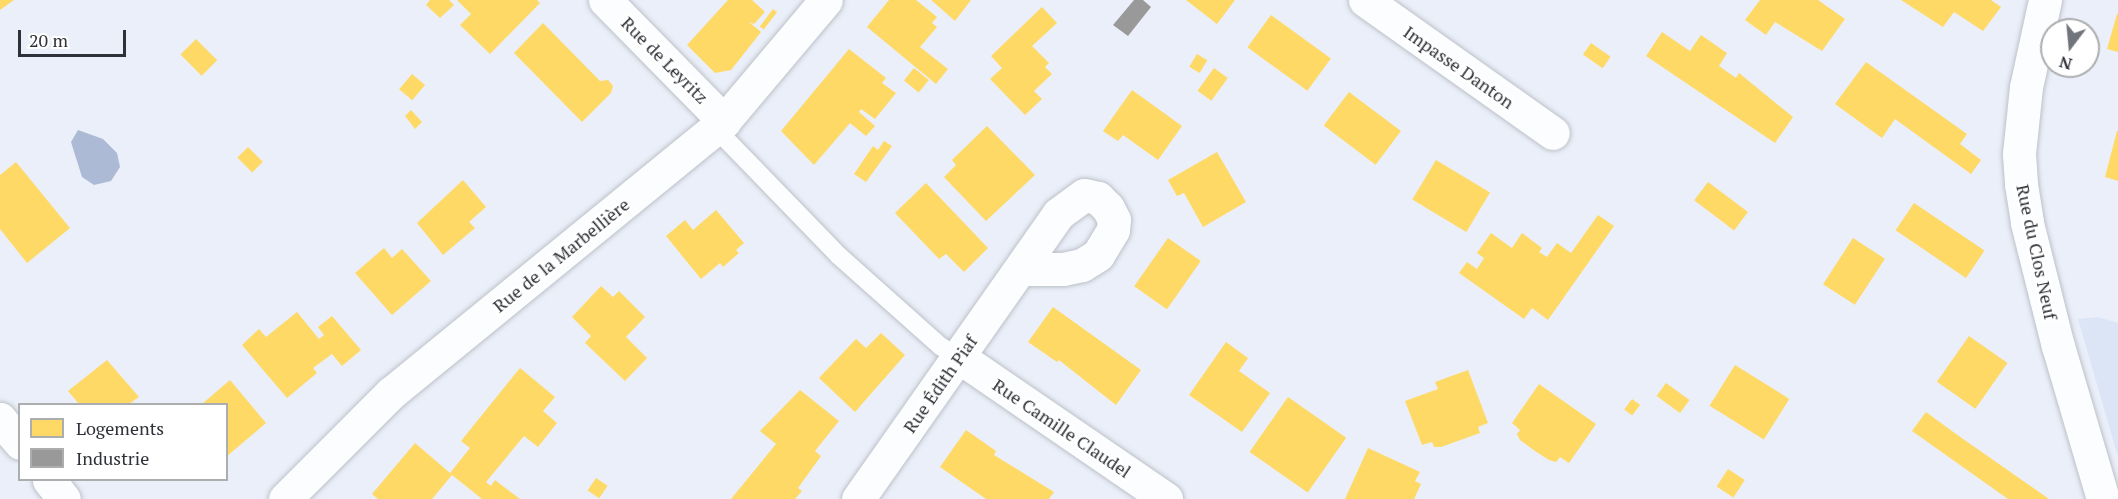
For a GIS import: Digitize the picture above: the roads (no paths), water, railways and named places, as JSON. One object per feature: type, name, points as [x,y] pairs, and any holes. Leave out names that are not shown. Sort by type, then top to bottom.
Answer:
[{"type":"street","name":"Rue de Leyritz","points":[[605,0],[720,124]]},
{"type":"street","name":"Rue de la Marbellière","points":[[285,499],[391,393],[720,124],[826,0]]},
{"type":"street","name":"Impasse Danton","points":[[1365,0],[1553,133]]},
{"type":"street","name":"Rue du Clos Neuf","points":[[2045,0],[2026,87],[2019,154],[2021,184],[2027,224],[2058,346],[2103,499]]},
{"type":"street","name":"Rue Édith Piaf","points":[[858,499],[1022,269]]},
{"type":"street","name":"Rue Camille Claudel","points":[[958,357],[1166,499]]},
{"type":"street","points":[[0,419],[18,441]]},
{"type":"street","points":[[50,481],[64,499]]},
{"type":"lane","points":[[720,124],[838,255],[940,346],[958,357]]}]
